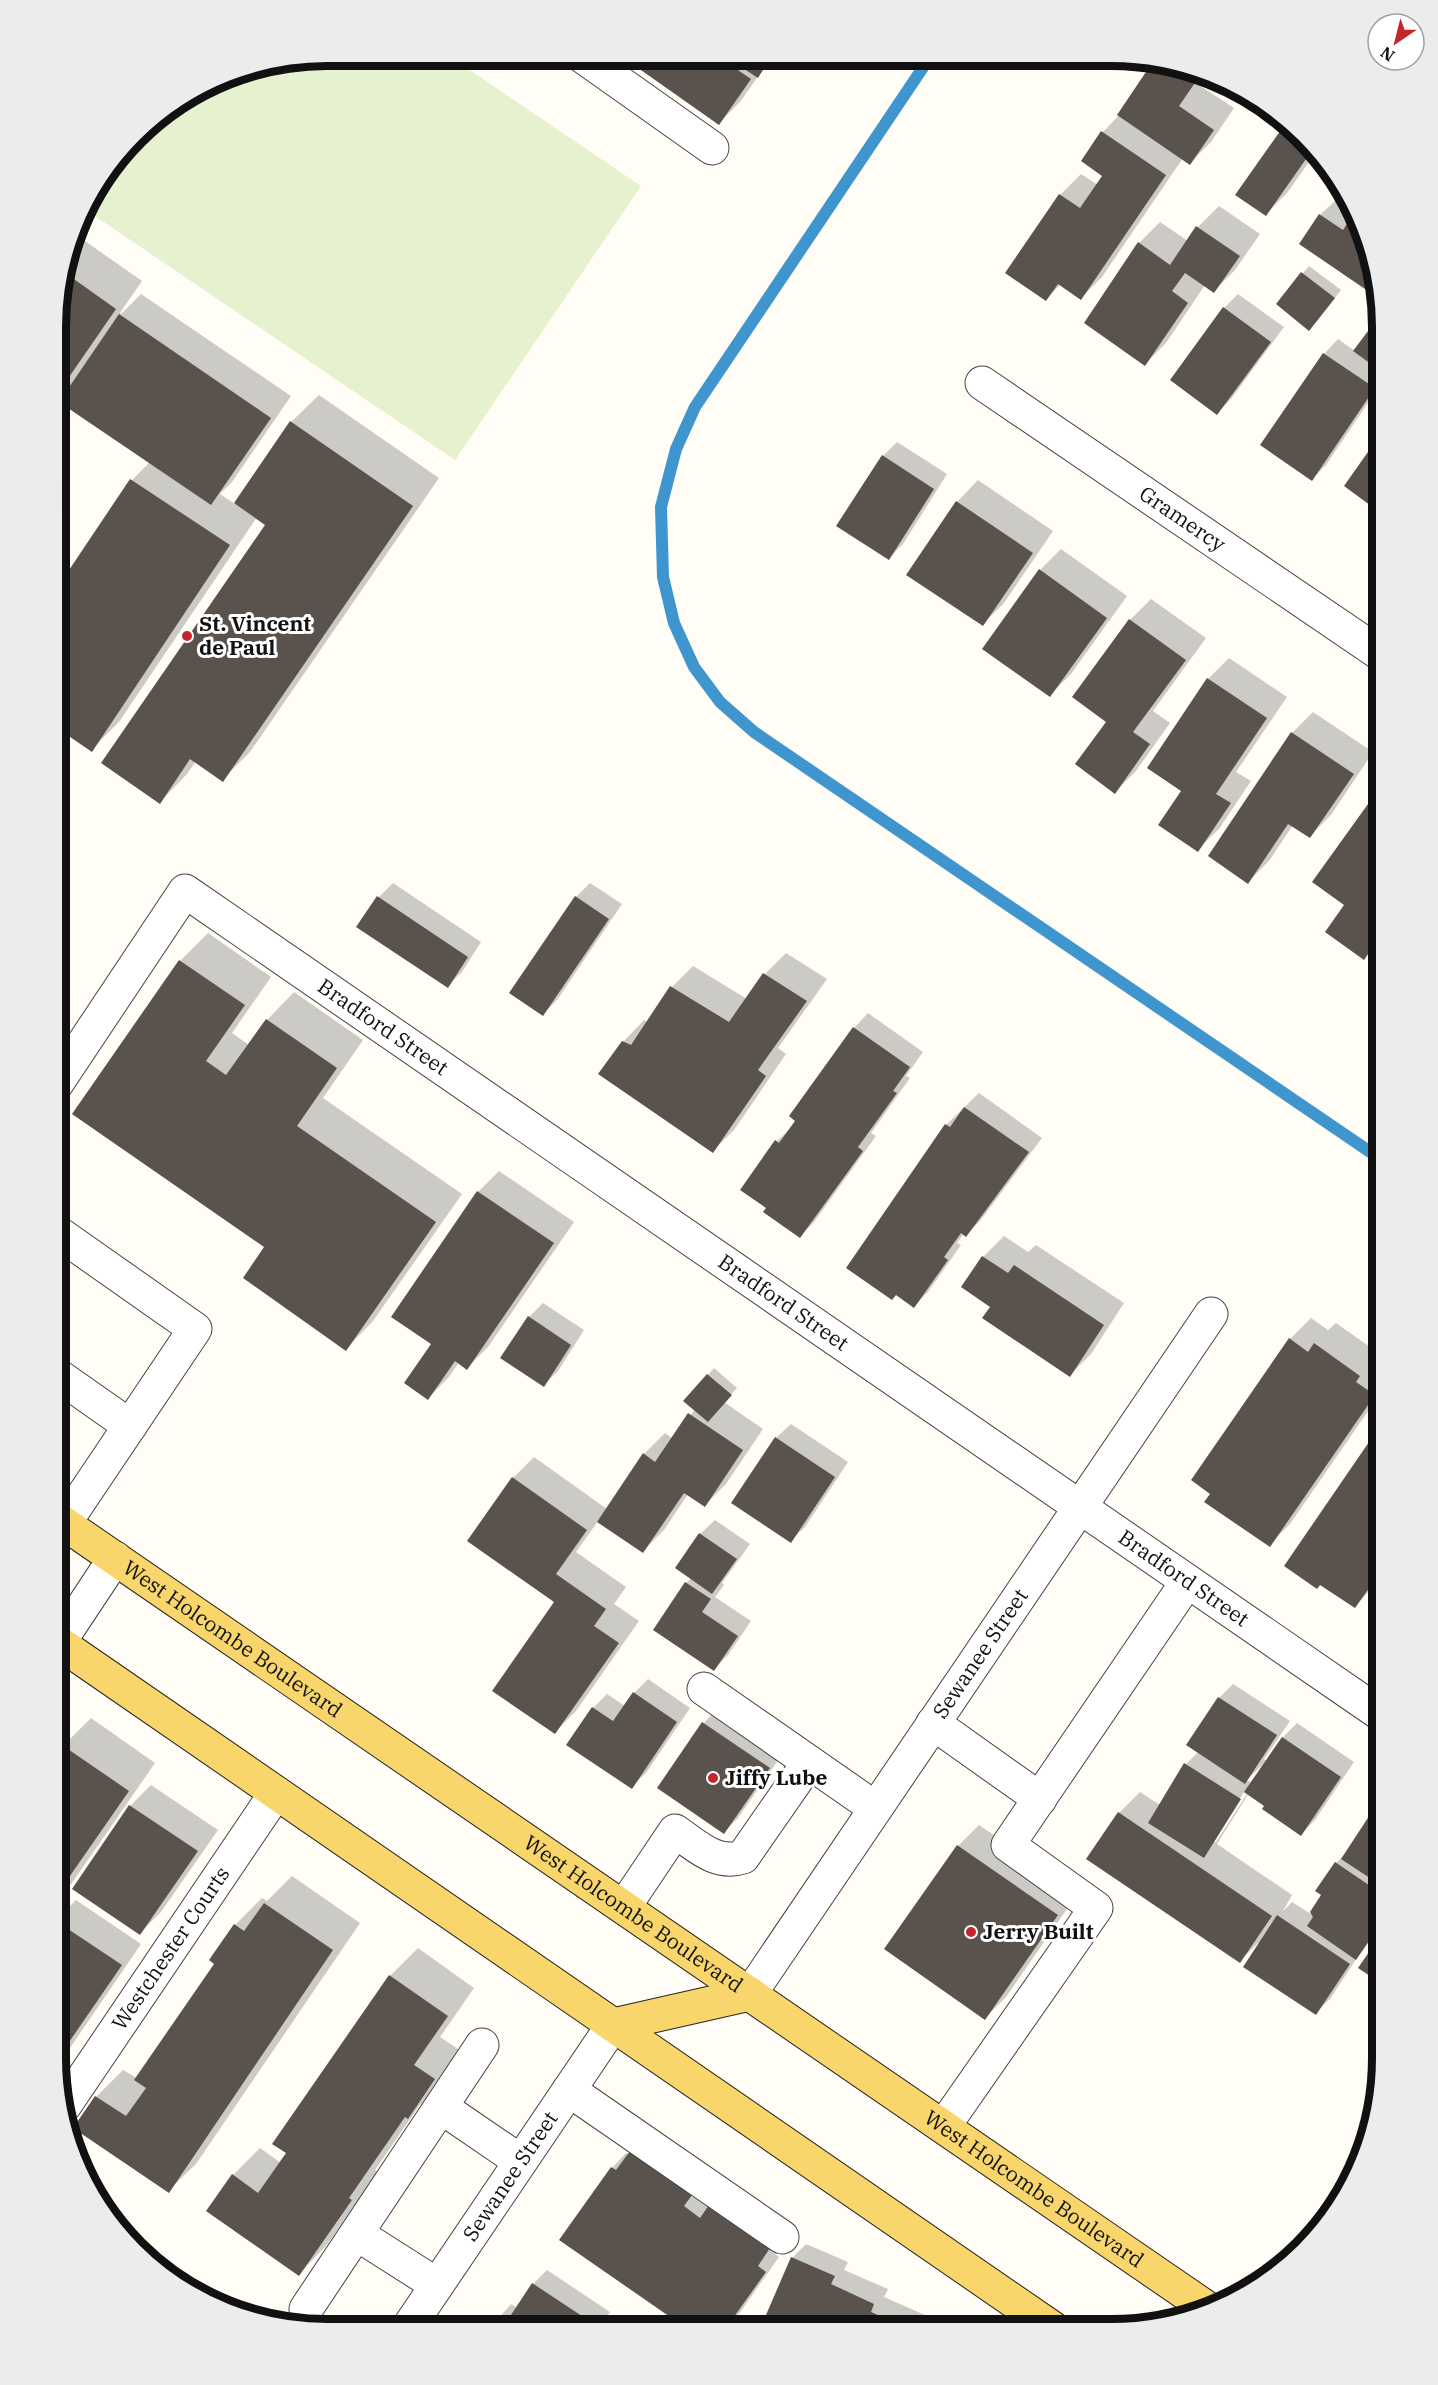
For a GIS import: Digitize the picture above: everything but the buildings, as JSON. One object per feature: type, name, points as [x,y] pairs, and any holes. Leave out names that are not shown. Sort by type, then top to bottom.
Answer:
[{"type":"main road","name":"West Holcombe Boulevard","points":[[66,1525],[944,2126],[1192,2306]]},
{"type":"main road","points":[[66,1650],[1039,2319]]},
{"type":"main road","points":[[613,2025],[750,1994]]},
{"type":"street","points":[[596,66],[712,148]]},
{"type":"street","name":"Gramercy","points":[[982,383],[1372,648]]},
{"type":"street","name":"Bradford Street","points":[[66,1069],[184,891],[1372,1708]]},
{"type":"street","points":[[66,1238],[195,1329],[130,1426],[66,1513]]},
{"type":"street","name":"Sewanee Street","points":[[750,1994],[1211,1314]]},
{"type":"street","points":[[66,1381],[130,1426]]},
{"type":"street","points":[[66,1631],[115,1558]]},
{"type":"street","points":[[944,2126],[1096,1908],[1008,1845],[1186,1582]]},
{"type":"street","points":[[704,1689],[875,1808]]},
{"type":"street","points":[[933,1723],[1040,1799]]},
{"type":"street","points":[[624,1907],[675,1831],[714,1857],[731,1861],[743,1857],[809,1762]]},
{"type":"street","name":"Westchester Courts","points":[[69,2099],[276,1793]]},
{"type":"street","name":"Sewanee Street","points":[[414,2319],[613,2025]]},
{"type":"street","points":[[306,2309],[482,2045]]},
{"type":"street","points":[[569,2090],[782,2237]]},
{"type":"street","points":[[441,2106],[520,2161]]},
{"type":"street","points":[[357,2234],[436,2285]]},
{"type":"green space","points":[[327,66],[464,66],[641,186],[455,460],[92,214],[120,168],[155,131],[182,110],[212,93],[243,80],[276,71]]},
{"type":"waterway","points":[[924,66],[695,407],[676,449],[661,507],[663,577],[674,623],[694,667],[720,702],[754,732],[1372,1153]]},
{"type":"place","name":"St. Vincent de Paul","points":[[187,636]]},
{"type":"place","name":"Jiffy Lube","points":[[713,1778]]},
{"type":"place","name":"Jerry Built","points":[[971,1932]]}]
